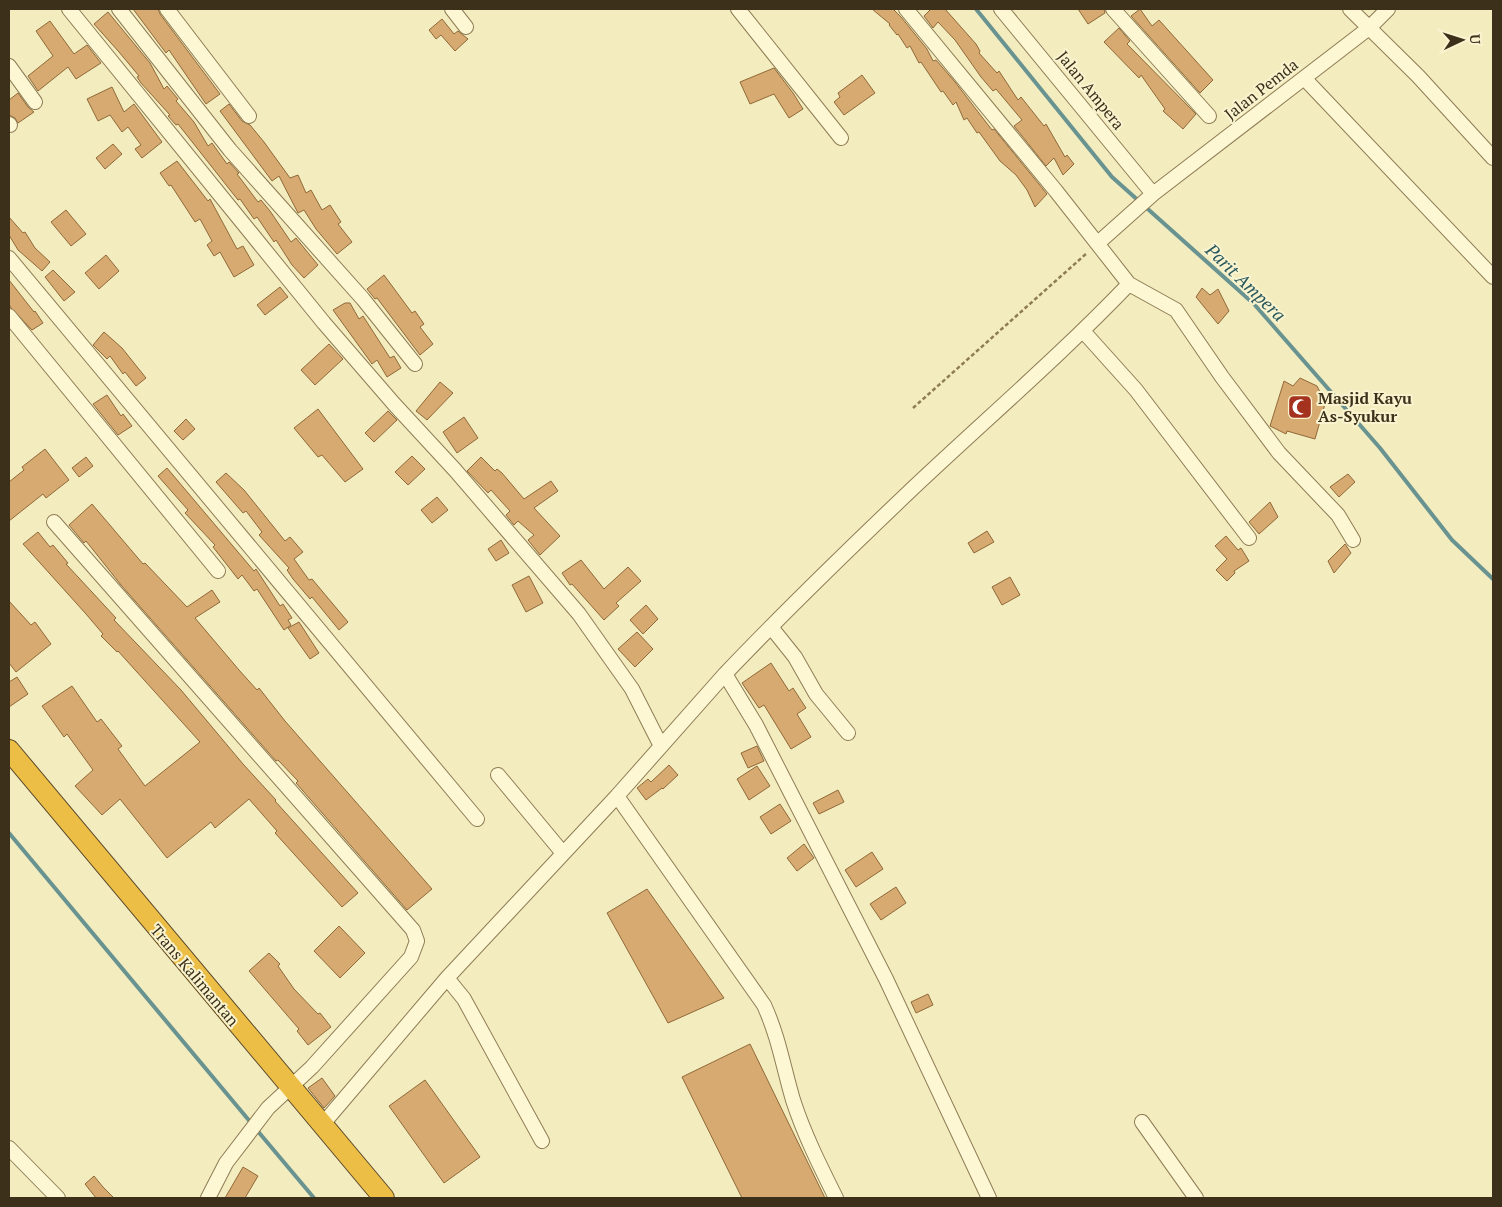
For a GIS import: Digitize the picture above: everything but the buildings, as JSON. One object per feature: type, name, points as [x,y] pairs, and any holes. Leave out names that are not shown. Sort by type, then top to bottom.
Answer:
[{"type":"highway","name":"Trans Kalimantan","points":[[9,750],[289,1087],[384,1198]]},
{"type":"street","points":[[69,9],[324,322],[394,404],[456,470],[579,614],[632,689],[661,746]]},
{"type":"street","points":[[119,9],[230,150],[363,299],[415,364]]},
{"type":"street","points":[[167,9],[249,116]]},
{"type":"street","points":[[452,9],[466,27]]},
{"type":"street","points":[[738,9],[841,138]]},
{"type":"street","points":[[906,9],[1098,243],[1129,284],[1176,310],[1222,377],[1279,453],[1338,515],[1353,540]]},
{"type":"street","name":"Jalan Ampera","points":[[1001,9],[1148,192]]},
{"type":"street","points":[[1113,9],[1209,116]]},
{"type":"street","points":[[1350,9],[1418,76],[1493,158]]},
{"type":"street","name":"Jalan Pemda","points":[[1098,243],[1133,213],[1148,192],[1304,78],[1368,28],[1388,9]]},
{"type":"street","points":[[9,66],[34,102]]},
{"type":"street","points":[[1304,78],[1493,277]]},
{"type":"street","points":[[9,258],[478,819]]},
{"type":"street","points":[[322,1125],[447,978],[562,852],[617,796],[725,674],[770,627],[910,491],[1083,331],[1129,284]]},
{"type":"street","points":[[9,316],[218,570]]},
{"type":"street","points":[[1083,331],[1136,390],[1249,538]]},
{"type":"street","points":[[54,522],[413,930],[417,941],[411,957],[312,1067],[289,1087],[255,1124],[226,1163],[208,1198]]},
{"type":"street","points":[[770,627],[795,657],[816,694],[848,732]]},
{"type":"street","points":[[725,674],[756,726],[886,979],[989,1198]]},
{"type":"street","points":[[498,775],[562,852]]},
{"type":"street","points":[[617,796],[764,1005],[777,1034],[793,1100],[812,1148],[836,1198]]},
{"type":"street","points":[[447,978],[464,999],[542,1141]]},
{"type":"street","points":[[1142,1122],[1196,1198]]},
{"type":"street","points":[[9,1148],[58,1198]]},
{"type":"path","points":[[913,408],[1098,243]]},
{"type":"waterway","name":"Parit Ampera","points":[[976,9],[1112,177],[1254,304],[1380,448],[1452,540],[1493,579]]},
{"type":"waterway","points":[[9,833],[252,1124]]},
{"type":"waterway","points":[[256,1129],[314,1198]]},
{"type":"place","name":"Masjid Kayu As-Syukur","points":[[1300,407]]}]
